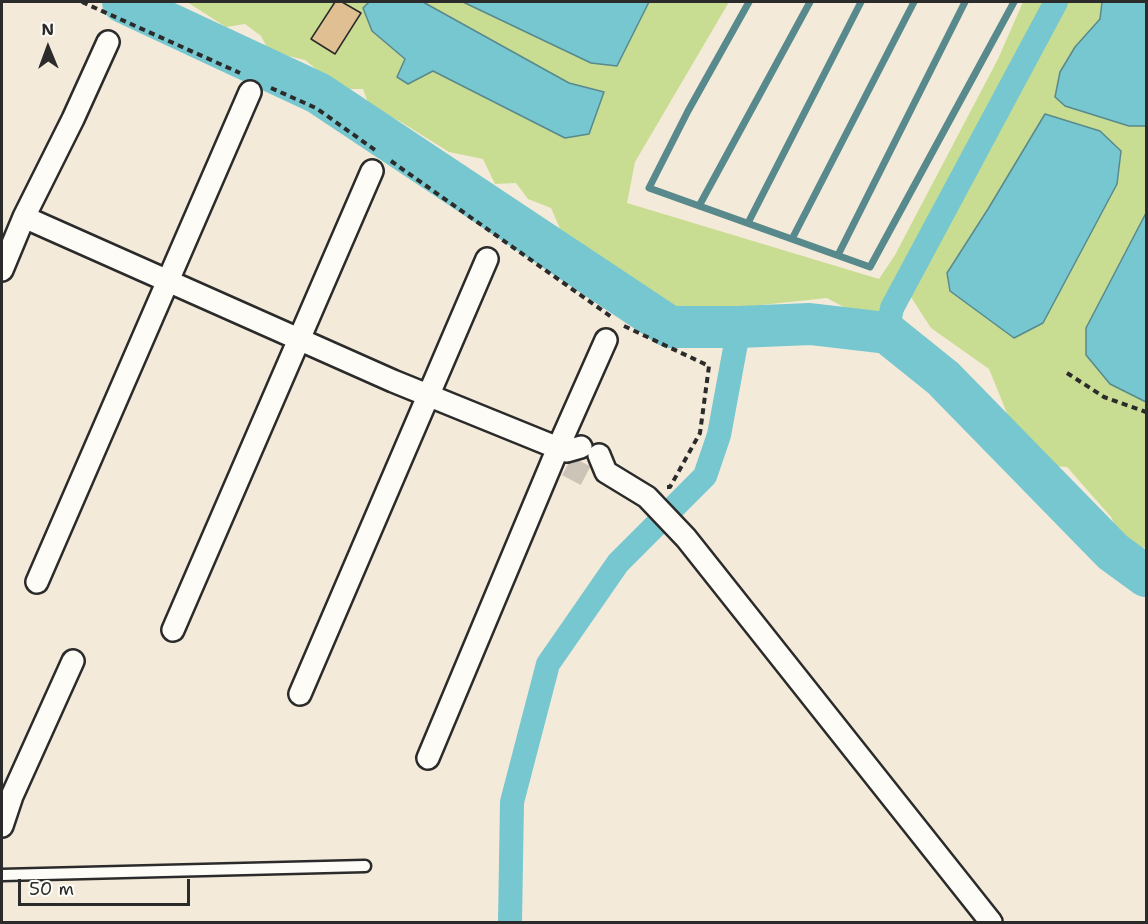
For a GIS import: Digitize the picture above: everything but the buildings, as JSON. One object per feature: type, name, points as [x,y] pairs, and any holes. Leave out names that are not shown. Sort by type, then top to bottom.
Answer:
[{"type":"street","points":[[2,270],[24,217],[108,42]]},
{"type":"street","points":[[37,582],[252,83]]},
{"type":"street","points":[[173,630],[372,171]]},
{"type":"street","points":[[24,217],[298,340],[581,460],[642,494],[686,538],[991,922]]},
{"type":"street","points":[[300,694],[487,259]]},
{"type":"street","points":[[428,758],[581,460],[606,340]]},
{"type":"street","points":[[2,826],[7,794],[73,661]]},
{"type":"lane","points":[[2,875],[365,866]]},
{"type":"path","points":[[82,2],[252,83],[316,108],[625,327],[709,366],[700,433],[670,487],[642,494]]},
{"type":"path","points":[[1067,373],[1104,397],[1146,412]]},
{"type":"green space","points":[[187,2],[369,2],[363,8],[372,31],[405,59],[397,77],[408,84],[433,71],[565,138],[604,92],[569,83],[423,2],[463,2],[591,63],[617,66],[649,2],[729,2],[635,162],[627,203],[879,279],[895,255],[998,59],[1023,2],[1102,2],[1100,19],[1075,47],[1129,126],[1146,126],[1146,548],[1125,546],[1111,517],[1067,467],[1040,465],[1011,423],[989,369],[931,328],[909,294],[879,311],[858,315],[827,298],[677,314],[561,231],[551,208],[528,199],[516,183],[495,184],[483,159],[449,152],[369,105],[363,89],[341,89],[305,60],[269,51],[261,36],[245,24],[226,27]],"holes":[[[988,209],[1014,338],[947,272]]]},
{"type":"water","points":[[369,2],[423,2],[569,83],[604,92],[589,134],[565,138],[433,71],[408,84],[397,77],[405,59],[372,31],[363,8]]},
{"type":"water","points":[[463,2],[649,2],[617,66],[591,63]]},
{"type":"water","points":[[1102,2],[1146,2],[1146,126],[1129,126],[1065,106],[1055,97],[1060,72],[1075,47],[1100,19]]},
{"type":"water","points":[[1045,114],[1100,131],[1121,151],[1117,184],[1043,323],[1014,338],[950,291],[947,273]]},
{"type":"water","points":[[1146,213],[1146,402],[1110,384],[1086,355],[1086,328]]},
{"type":"waterway","points":[[123,2],[318,93],[670,327],[810,324],[887,333],[943,378],[1113,552],[1146,576]]},
{"type":"waterway","points":[[749,2],[688,111],[649,188],[870,267],[1014,2]]},
{"type":"waterway","points":[[699,206],[810,2]]},
{"type":"waterway","points":[[748,223],[861,2]]},
{"type":"waterway","points":[[792,239],[914,2]]},
{"type":"waterway","points":[[838,255],[965,2]]},
{"type":"waterway","points":[[887,333],[892,308],[1056,2]]},
{"type":"waterway","points":[[510,922],[512,802],[548,664],[618,563],[705,476],[719,435],[739,327]]},
{"type":"tunnel","points":[[567,466],[590,478]]}]
